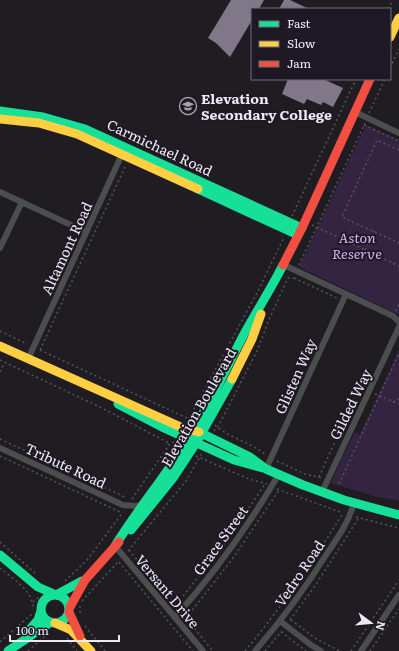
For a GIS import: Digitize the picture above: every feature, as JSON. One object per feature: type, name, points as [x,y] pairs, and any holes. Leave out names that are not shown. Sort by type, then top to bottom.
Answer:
[{"type":"street","points":[[391,35],[399,18]]},
{"type":"street","name":"Elevation Boulevard","points":[[115,546],[143,504],[185,451],[196,443],[200,417],[242,360],[252,339],[271,289],[284,265],[370,80]]},
{"type":"street","name":"Carmichael Road","points":[[0,111],[32,114],[69,123],[288,226],[301,228]]},
{"type":"street","points":[[355,112],[399,133]]},
{"type":"street","name":"Carmichael Road","points":[[0,119],[39,123],[124,150]]},
{"type":"street","name":"Altamont Road","points":[[28,359],[124,150]]},
{"type":"street","points":[[0,192],[86,232]]},
{"type":"street","points":[[0,248],[22,202]]},
{"type":"street","points":[[284,265],[394,316],[399,322]]},
{"type":"street","name":"Glisten Way","points":[[266,469],[346,294]]},
{"type":"street","name":"Gilded Way","points":[[322,492],[399,327]]},
{"type":"street","points":[[1,349],[28,359],[136,406],[181,432],[187,439],[234,460],[266,469],[322,492],[354,503],[399,515]]},
{"type":"street","points":[[181,432],[197,432],[243,453],[266,469]]},
{"type":"street","name":"Elevation Boulevard","points":[[70,609],[74,595],[85,579],[155,501],[182,467],[187,439],[197,432]]},
{"type":"street","name":"Tribute Road","points":[[0,448],[123,508]]},
{"type":"street","name":"Grace Street","points":[[175,617],[229,550],[279,474]]},
{"type":"street","name":"Vedro Road","points":[[255,651],[280,621],[320,565],[350,516],[354,503]]},
{"type":"street","points":[[123,508],[143,504]]},
{"type":"street","points":[[123,508],[131,515],[131,520]]},
{"type":"street","name":"Versant Drive","points":[[115,546],[203,651]]},
{"type":"street","points":[[0,555],[28,579],[45,591],[66,599],[83,641]]},
{"type":"street","points":[[8,651],[38,620],[37,608],[39,597],[28,579]]},
{"type":"street","name":"Elevation Boulevard","points":[[56,594],[85,579]]},
{"type":"street","points":[[37,608],[46,598],[56,594]]},
{"type":"street","points":[[361,651],[399,595]]},
{"type":"street","points":[[37,608],[43,616],[53,622],[67,627],[83,641],[91,651]]},
{"type":"street","points":[[16,644],[53,622],[64,620],[70,609]]},
{"type":"street","points":[[280,621],[321,651]]},
{"type":"path","points":[[391,66],[399,49]]},
{"type":"path","points":[[200,417],[236,331],[258,291],[284,237],[356,80]]},
{"type":"path","points":[[385,80],[364,125],[399,141]]},
{"type":"path","points":[[399,150],[377,140],[342,216],[399,243]]},
{"type":"path","points":[[127,163],[40,350],[189,418],[200,417],[258,448],[271,458],[305,474],[327,480]]},
{"type":"path","points":[[301,228],[365,250],[399,266]]},
{"type":"path","points":[[365,250],[374,232]]},
{"type":"path","points":[[0,331],[33,347]]},
{"type":"path","points":[[339,484],[399,353]]},
{"type":"path","points":[[0,360],[102,408],[167,442],[168,445]]},
{"type":"path","points":[[0,372],[4,363]]},
{"type":"path","points":[[370,391],[399,404]]},
{"type":"path","points":[[394,402],[399,399]]},
{"type":"path","points":[[0,439],[131,500],[168,445],[172,444],[181,432],[189,418]]},
{"type":"path","points":[[172,444],[249,479],[272,486],[343,513],[308,568],[271,620],[245,651]]},
{"type":"path","points":[[0,456],[123,508],[91,554],[62,584]]},
{"type":"path","points":[[129,550],[176,606],[225,543],[264,484]]},
{"type":"path","points":[[350,516],[399,528]]},
{"type":"path","points":[[0,542],[36,574]]},
{"type":"path","points":[[119,562],[193,651]]},
{"type":"path","points":[[0,568],[29,594],[37,608],[0,642]]},
{"type":"path","points":[[351,651],[399,580]]},
{"type":"path","points":[[370,651],[399,609]]},
{"type":"path","points":[[180,612],[213,651]]},
{"type":"path","points":[[291,620],[318,640],[340,651]]},
{"type":"path","points":[[281,632],[306,651]]},
{"type":"path","points":[[28,651],[46,636]]},
{"type":"green space","name":"Aston Reserve","points":[[366,125],[399,140],[399,315],[299,267]]},
{"type":"green space","points":[[399,350],[399,501],[373,496],[331,483],[355,432],[360,434]]},
{"type":"building","points":[[231,0],[264,0],[260,8],[251,8],[251,22],[230,57],[216,43],[208,38]]},
{"type":"building","points":[[284,0],[290,0],[307,8],[280,8]]},
{"type":"building","points":[[288,80],[325,80],[343,88],[333,107],[323,102],[321,105],[307,99],[304,104],[282,94]]},
{"type":"traffic: fast","points":[[0,111],[43,117],[85,129],[302,228]]},
{"type":"traffic: fast","points":[[198,189],[298,235]]},
{"type":"traffic: fast","points":[[115,546],[195,428],[243,336],[283,265]]},
{"type":"traffic: fast","points":[[131,530],[173,478],[196,443],[232,379]]},
{"type":"traffic: fast","points":[[118,404],[164,428],[234,460],[263,468]]},
{"type":"traffic: fast","points":[[199,432],[250,457],[266,469],[303,485],[344,500],[399,515]]},
{"type":"traffic: fast","points":[[0,555],[38,587],[54,594]]},
{"type":"traffic: fast","points":[[58,594],[82,581]]},
{"type":"traffic: fast","points":[[55,595],[65,599],[69,609],[65,619],[55,623],[45,619],[41,609],[45,599],[55,595]]},
{"type":"traffic: fast","points":[[26,634],[38,620],[41,611]]},
{"type":"traffic: fast","points":[[8,651],[51,622]]},
{"type":"traffic: slow","points":[[391,35],[399,18]]},
{"type":"traffic: slow","points":[[0,119],[39,123],[77,134],[198,189]]},
{"type":"traffic: slow","points":[[232,379],[252,339],[261,314]]},
{"type":"traffic: slow","points":[[0,346],[183,428],[199,432]]},
{"type":"traffic: slow","points":[[55,623],[71,630],[91,651]]},
{"type":"traffic: jam","points":[[283,265],[302,228],[370,80]]},
{"type":"traffic: jam","points":[[70,607],[85,580],[119,542]]},
{"type":"traffic: jam","points":[[69,612],[80,636]]},
{"type":"place","name":"Elevation Secondary College","points":[[188,106]]}]
